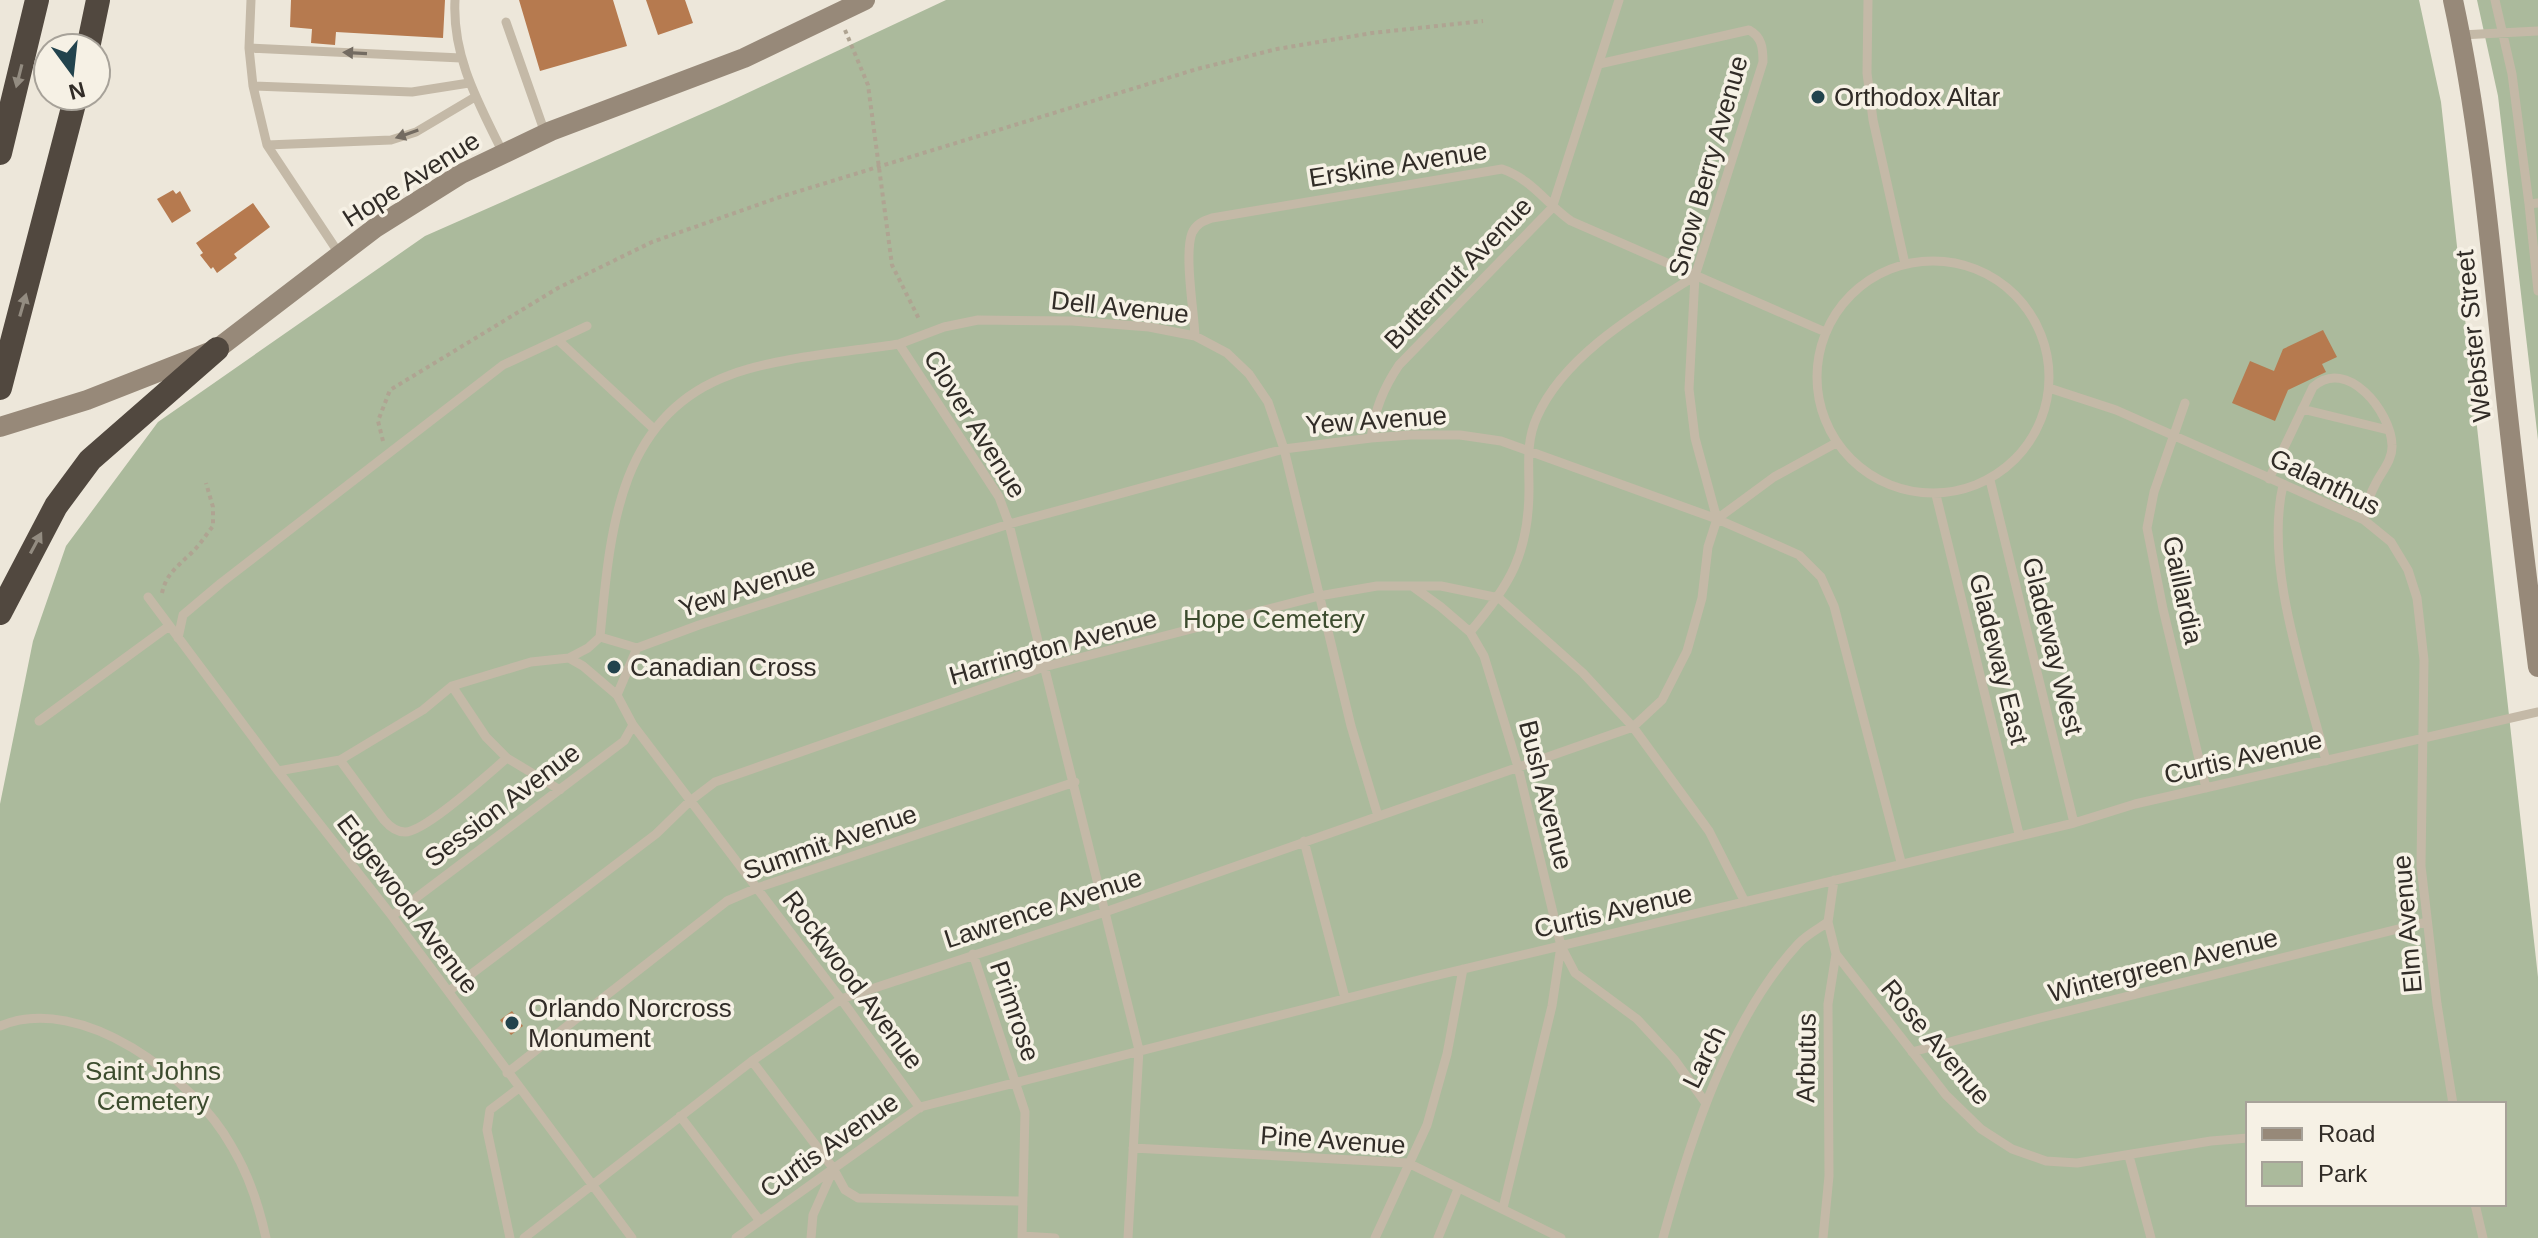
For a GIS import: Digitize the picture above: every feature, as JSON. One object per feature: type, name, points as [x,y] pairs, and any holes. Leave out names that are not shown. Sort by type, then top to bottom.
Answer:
[{"type":"highway","points":[[0,153],[37,0]]},
{"type":"highway","points":[[91,32],[98,0]]},
{"type":"highway","points":[[1,384],[72,112]]},
{"type":"highway","points":[[0,613],[56,506],[90,460],[217,349]]},
{"type":"main road","name":"Hope Avenue","points":[[0,427],[87,400],[217,349],[416,201],[503,153],[545,133],[744,58],[865,0]]},
{"type":"main road","name":"Webster Street","points":[[2453,0],[2467,65],[2488,225],[2538,667]]},
{"type":"lane","points":[[251,0],[249,48],[253,86],[267,145],[340,255]]},
{"type":"lane","points":[[455,0],[461,58],[475,97],[503,153]]},
{"type":"lane","name":"Butternut Avenue","points":[[1371,438],[1383,390],[1399,365],[1552,208],[1619,0]]},
{"type":"lane","points":[[1868,0],[1867,73],[1873,120],[1905,264]]},
{"type":"lane","points":[[2495,0],[2512,74],[2534,203],[2538,291]]},
{"type":"lane","points":[[506,22],[545,133]]},
{"type":"lane","name":"Snow Berry Avenue","points":[[1599,64],[1749,30],[1757,34],[1763,47],[1763,62],[1695,276],[1689,389],[1695,438],[1717,519]]},
{"type":"lane","points":[[2461,35],[2538,31]]},
{"type":"lane","points":[[249,48],[461,58]]},
{"type":"lane","points":[[253,86],[412,92],[469,83]]},
{"type":"lane","points":[[267,145],[391,140],[416,132],[475,97]]},
{"type":"lane","name":"Erskine Avenue","points":[[1195,336],[1189,258],[1192,234],[1200,223],[1212,218],[1502,169],[1517,174],[1529,183],[1552,208],[1571,221],[1823,331]]},
{"type":"lane","points":[[1954,262],[1973,266],[2004,283],[2027,306],[2041,332],[2049,358],[2049,388],[2042,415],[2029,438],[1990,480],[1950,496],[1917,494],[1886,483],[1857,464],[1836,443],[1818,395],[1816,352],[1823,331],[1852,292],[1867,280],[1905,264],[1954,262]]},
{"type":"lane","points":[[1470,632],[1499,598],[1521,554],[1528,519],[1528,448],[1536,417],[1556,384],[1577,361],[1614,330],[1695,276]]},
{"type":"lane","name":"Dell Avenue","points":[[899,344],[978,320],[1118,324],[1195,336],[1227,353],[1249,374],[1268,402],[1284,449],[1351,726],[1378,816]]},
{"type":"lane","points":[[178,638],[183,615],[386,454],[503,365],[587,326]]},
{"type":"lane","points":[[558,340],[654,429]]},
{"type":"lane","name":"Clover Avenue","points":[[600,637],[609,547],[622,491],[645,440],[666,414],[699,388],[732,374],[773,364],[899,344],[999,497],[1009,524],[1139,1050],[1128,1238]]},
{"type":"lane","points":[[2269,479],[2310,392],[2319,381],[2338,377],[2370,396],[2392,442],[2391,454],[2367,503],[2364,520]]},
{"type":"lane","name":"Galanthus","points":[[2049,388],[2116,410],[2364,520],[2391,542],[2408,570],[2417,598],[2424,660],[2421,739]]},
{"type":"lane","name":"Gaillardia","points":[[2185,403],[2148,518],[2148,539],[2206,788]]},
{"type":"lane","points":[[2302,409],[2388,430]]},
{"type":"lane","name":"Yew Avenue","points":[[637,648],[1009,524],[1284,449],[1371,438],[1460,435],[1501,441],[1528,448],[1717,519],[1799,555],[1821,577],[1834,606],[1901,862]]},
{"type":"lane","points":[[1633,727],[1662,700],[1687,651],[1702,598],[1708,547],[1717,519],[1774,477],[1836,443]]},
{"type":"lane","name":"Gladeway West","points":[[1990,480],[2074,823]]},
{"type":"lane","points":[[2283,485],[2277,511],[2277,555],[2326,761]]},
{"type":"lane","name":"Gladeway East","points":[[1936,495],[2019,834]]},
{"type":"lane","name":"Harrington Avenue","points":[[449,991],[656,834],[715,782],[1044,667],[1319,596],[1377,586],[1441,586],[1499,598]]},
{"type":"lane","name":"Bush Avenue","points":[[1412,586],[1470,632],[1484,656],[1518,767],[1561,946],[1552,1006],[1503,1208]]},
{"type":"lane","name":"Edgewood Avenue","points":[[148,597],[449,991],[632,1238]]},
{"type":"lane","points":[[1499,598],[1583,673],[1633,727],[1709,831],[1745,902]]},
{"type":"lane","points":[[39,721],[169,626]]},
{"type":"lane","points":[[278,771],[340,760],[423,710],[452,686],[531,662],[569,658],[600,637],[637,648],[617,695]]},
{"type":"lane","name":"Rockwood Avenue","points":[[569,658],[617,695],[633,725],[920,1108]]},
{"type":"lane","points":[[452,686],[486,737],[507,758],[560,790]]},
{"type":"lane","name":"Curtis Avenue","points":[[736,1238],[920,1108],[1345,998],[1901,862],[2074,823],[2135,804],[2538,712]]},
{"type":"lane","name":"Session Avenue","points":[[392,916],[624,741],[633,725]]},
{"type":"lane","name":"Lawrence Avenue","points":[[524,1238],[752,1061],[841,999],[1105,912],[1633,727]]},
{"type":"lane","name":"Elm Avenue","points":[[2421,739],[2421,866],[2426,922],[2453,1102]]},
{"type":"lane","points":[[340,760],[384,820],[401,833],[423,827],[507,758]]},
{"type":"lane","name":"Summit Avenue","points":[[507,1073],[727,901],[757,888],[1075,782]]},
{"type":"lane","points":[[1304,841],[1345,998]]},
{"type":"lane","name":"Arbutus","points":[[1823,1238],[1829,1176],[1828,1004],[1836,954],[1828,922],[1834,880]]},
{"type":"lane","name":"Larch","points":[[1663,1238],[1705,1102],[1759,995],[1800,942],[1828,922]]},
{"type":"lane","name":"Wintergreen Avenue","points":[[1912,1052],[2426,922]]},
{"type":"lane","points":[[1561,946],[1575,973],[1637,1019],[1674,1059],[1705,1102]]},
{"type":"lane","name":"Primrose","points":[[973,954],[1025,1112],[1022,1237]]},
{"type":"lane","name":"Rose Avenue","points":[[1836,954],[1946,1095],[1981,1129],[2012,1149],[2046,1161],[2077,1163],[2246,1138]]},
{"type":"lane","points":[[1375,1238],[1427,1125],[1447,1054],[1463,969]]},
{"type":"lane","points":[[0,1026],[38,1017],[74,1022],[95,1029],[146,1057],[184,1086],[211,1115],[231,1144],[250,1180],[266,1238]]},
{"type":"lane","points":[[752,1061],[833,1168],[845,1190],[858,1198],[1022,1201]]},
{"type":"lane","points":[[510,1238],[487,1130],[490,1110],[519,1088]]},
{"type":"lane","points":[[680,1116],[760,1221]]},
{"type":"lane","name":"Pine Avenue","points":[[1133,1148],[1408,1163],[1561,1238]]},
{"type":"lane","points":[[2129,1156],[2151,1238]]},
{"type":"lane","points":[[811,1238],[813,1215],[833,1168]]},
{"type":"lane","points":[[1438,1238],[1458,1189]]},
{"type":"lane","points":[[2475,1206],[2483,1238]]},
{"type":"lane","points":[[1022,1237],[1055,1238]]},
{"type":"path","points":[[839,12],[868,85],[892,265],[927,333]]},
{"type":"path","points":[[386,454],[378,421],[390,390],[558,288],[652,242],[780,197],[1197,69],[1264,52],[1372,33],[1483,21]]},
{"type":"path","points":[[159,611],[164,584],[174,568],[189,556],[213,526],[213,507],[206,483]]},
{"type":"green space","name":"Hope Cemetery","points":[[946,0],[2419,0],[2441,102],[2538,977],[2538,1238],[0,1238],[0,804],[33,641],[66,546],[158,422],[425,236],[724,104]]},
{"type":"green space","points":[[2477,0],[2538,0],[2538,440],[2498,96]]},
{"type":"building","points":[[291,0],[445,0],[443,38],[336,32],[335,45],[311,43],[312,29],[290,27]]},
{"type":"building","points":[[519,0],[613,0],[627,46],[540,71]]},
{"type":"building","points":[[646,0],[685,0],[693,23],[658,35]]},
{"type":"building","points":[[173,190],[176,194],[180,191],[191,211],[172,223],[157,199]]},
{"type":"building","points":[[253,203],[270,227],[234,254],[237,258],[217,273],[200,255],[203,253],[196,243]]},
{"type":"building","points":[[2323,330],[2337,357],[2322,364],[2326,372],[2288,390],[2275,421],[2232,403],[2250,361],[2274,371],[2283,349]]},
{"type":"building","name":"Orlando Norcross Monument","points":[[512,1011],[523,1026],[511,1035],[500,1020]]},
{"type":"place","name":"Orthodox Altar","points":[[1818,97]]},
{"type":"place","name":"Canadian Cross","points":[[614,667]]},
{"type":"place","name":"Orlando Norcross Monument","points":[[512,1023]]},
{"type":"park label","name":"Saint Johns Cemetery","points":[[153,1086]]}]
